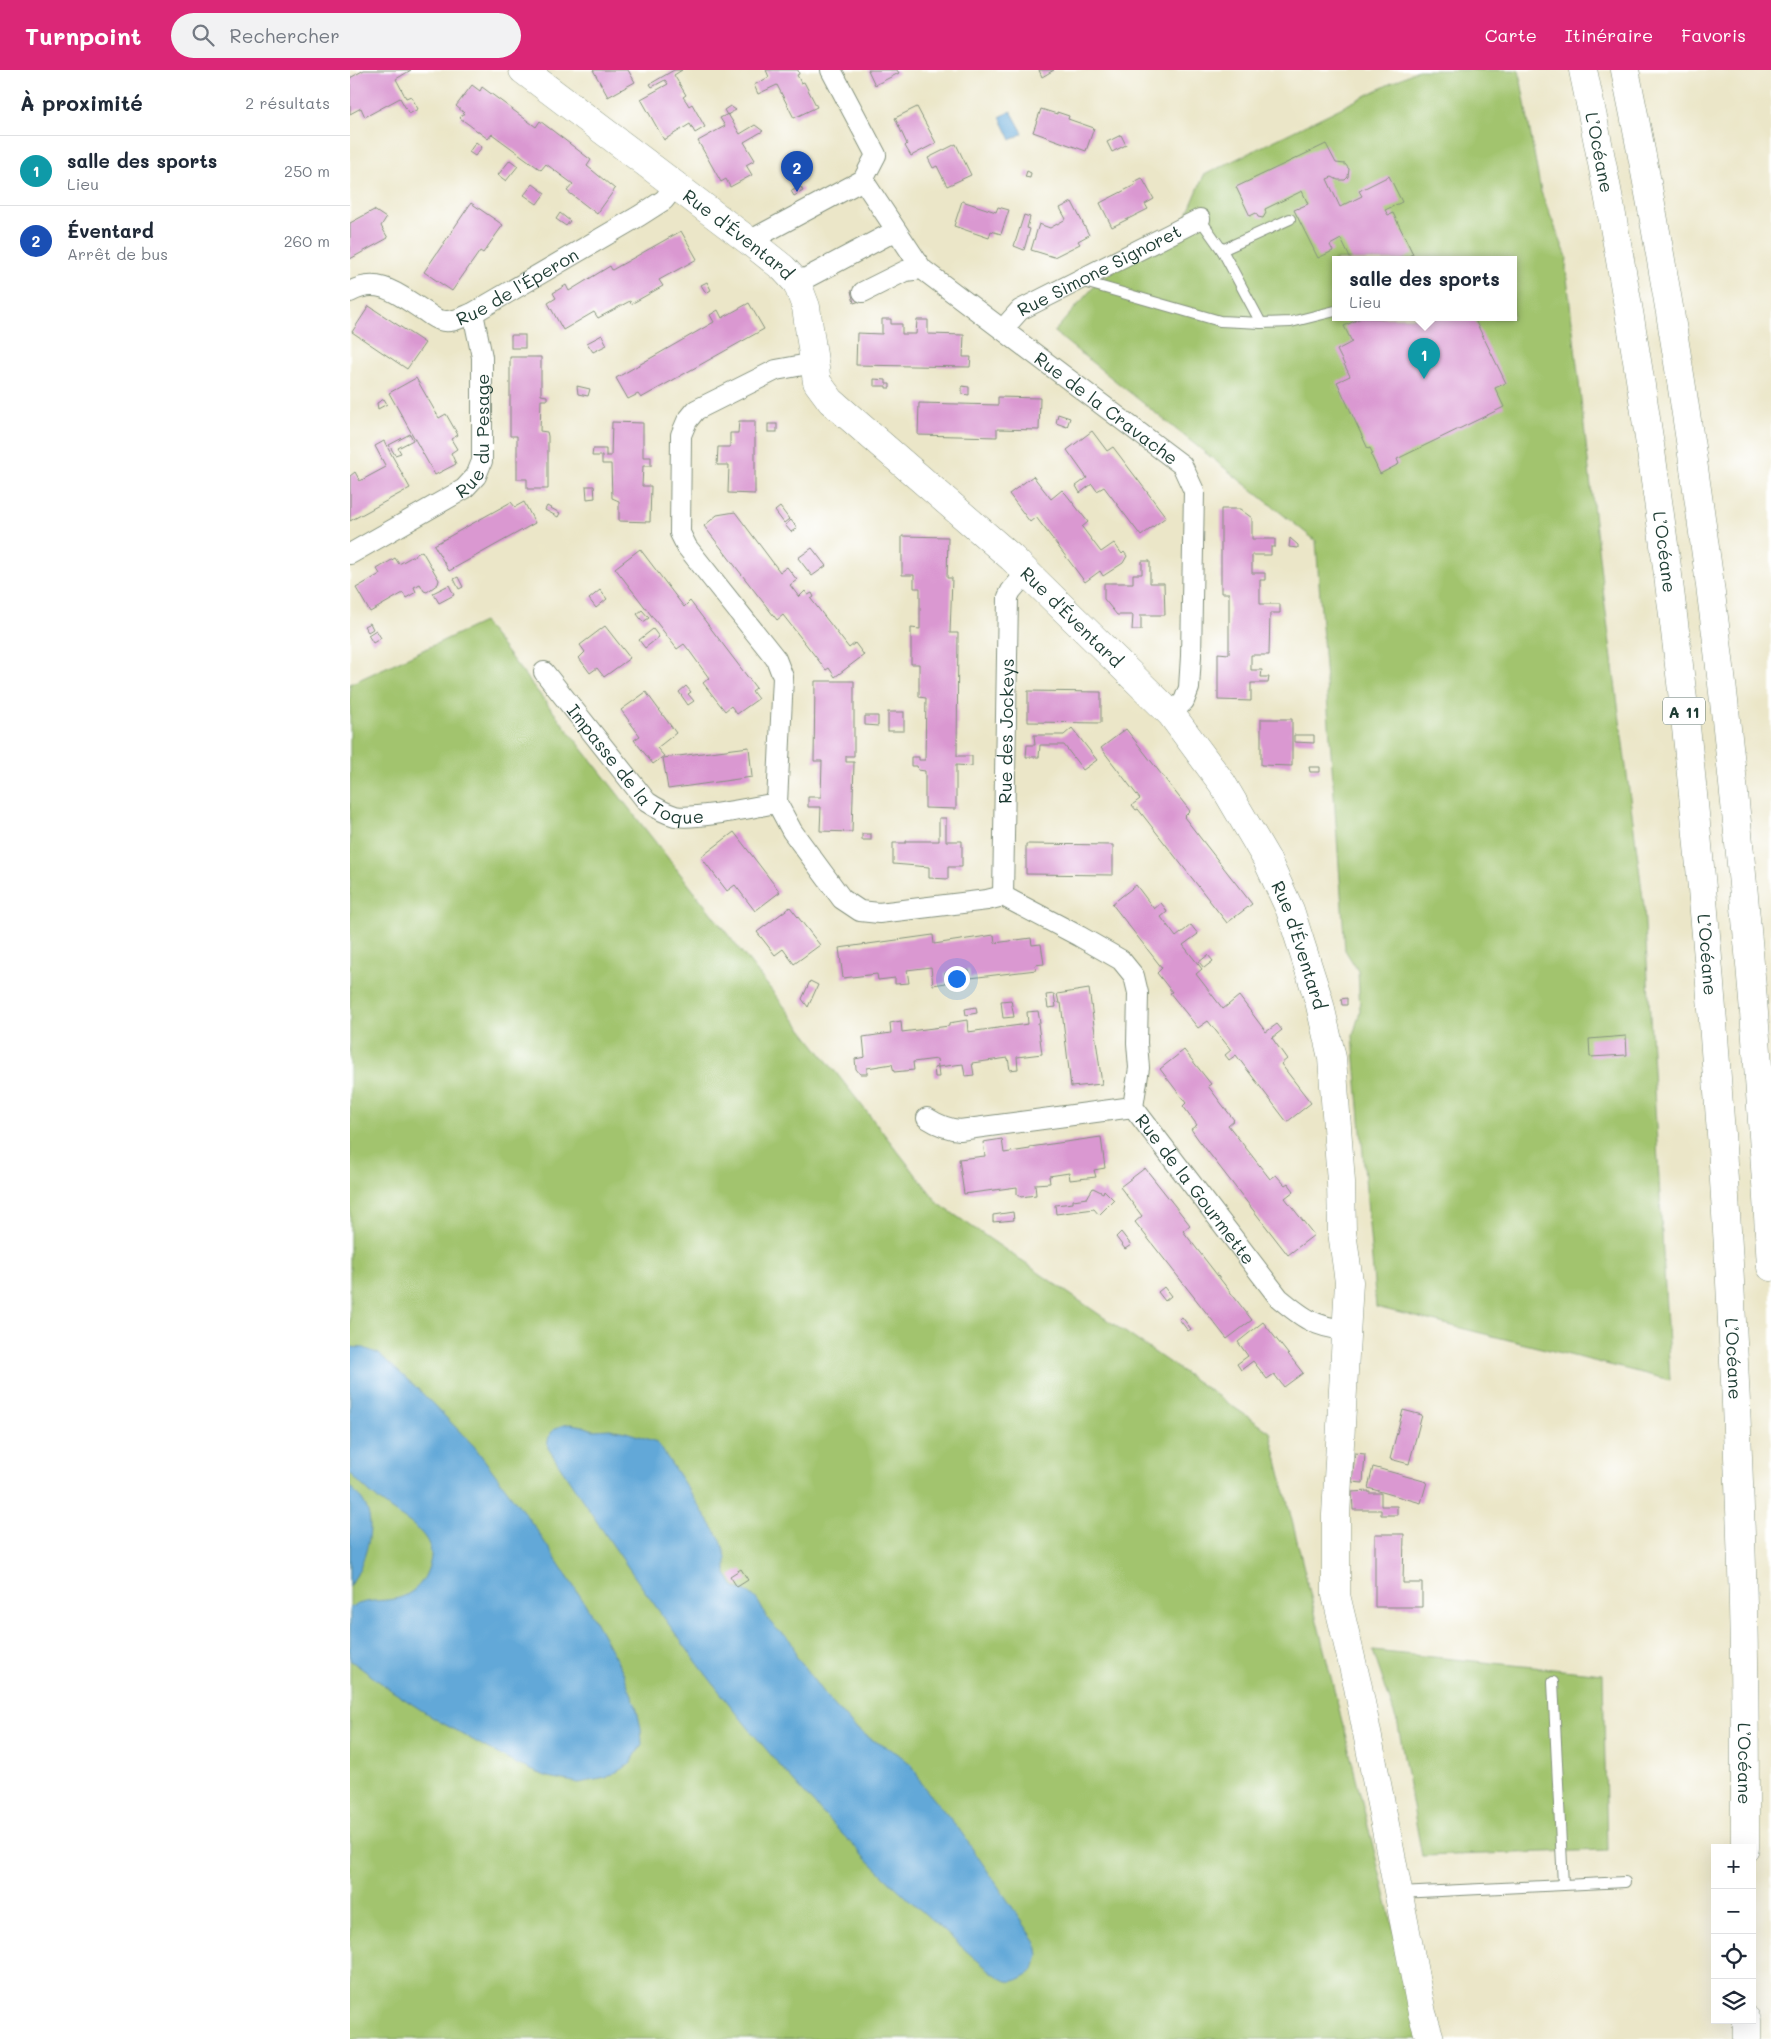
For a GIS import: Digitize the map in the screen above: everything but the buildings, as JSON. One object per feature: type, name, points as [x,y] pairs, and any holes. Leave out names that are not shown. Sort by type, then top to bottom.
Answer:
[{"type":"main road","name":"Rue d'Éventard","points":[[523,70],[749,241],[783,268],[797,283],[806,307],[817,382],[831,401],[1028,572],[1170,714],[1222,783],[1266,858],[1290,910],[1319,1001],[1332,1058],[1341,1182],[1342,1232],[1349,1282],[1336,1515],[1336,1595],[1358,1687],[1422,2013],[1430,2039]]},
{"type":"main road","name":"L’Océane","points":[[1583,70],[1623,271],[1642,394],[1678,648],[1695,811],[1722,1138],[1734,1358],[1743,1608],[1745,1844]]},
{"type":"main road","name":"A 11","points":[[1625,70],[1655,222],[1688,422],[1723,681],[1764,1139],[1771,1267]]},
{"type":"main road","points":[[1747,2024],[1747,2039]]},
{"type":"street","points":[[749,241],[863,180],[876,156],[831,70]]},
{"type":"street","name":"Rue de la Cravache","points":[[863,180],[895,231],[922,269],[1182,465],[1194,491],[1189,688],[1184,701],[1170,714]]},
{"type":"street","name":"Rue de l'Éperon","points":[[350,292],[360,286],[373,284],[388,288],[439,320],[453,321],[473,313],[664,200],[675,186]]},
{"type":"street","name":"Rue Simone Signoret","points":[[1003,329],[1020,310],[1200,219]]},
{"type":"street","points":[[797,283],[895,231]]},
{"type":"street","points":[[864,292],[905,271],[922,269]]},
{"type":"street","name":"Rue du Pesage","points":[[350,554],[464,489],[476,476],[482,461],[482,357],[473,313]]},
{"type":"street","points":[[814,362],[776,370],[696,410],[687,422],[681,435],[680,533],[687,547],[776,659],[783,677],[777,803],[792,831],[842,899],[860,911],[879,914],[987,900],[1003,896]]},
{"type":"street","name":"Rue des Jockeys","points":[[1003,896],[1008,597],[1010,591],[1028,572]]},
{"type":"street","name":"Impasse de la Toque","points":[[544,672],[647,802],[661,811],[676,816],[696,816],[777,803]]},
{"type":"street","name":"Rue de la Gourmette","points":[[1003,896],[1120,960],[1134,976],[1138,993],[1137,1043],[1139,1068],[1133,1107],[1278,1298],[1306,1320],[1330,1328],[1346,1330]]},
{"type":"street","points":[[927,1118],[937,1125],[960,1130],[1133,1107]]},
{"type":"lane","points":[[1200,219],[1222,250],[1261,323]]},
{"type":"lane","points":[[1222,250],[1290,219]]},
{"type":"lane","points":[[1080,281],[1220,321],[1291,322],[1332,312]]},
{"type":"lane","points":[[1553,1682],[1563,1885]]},
{"type":"lane","points":[[1399,1893],[1625,1882]]},
{"type":"green space","points":[[1418,70],[1519,70],[1541,192],[1567,257],[1566,269],[1601,574],[1644,906],[1670,1380],[1376,1307],[1353,1036],[1360,1011],[1358,971],[1345,950],[1316,541],[1054,332],[1097,283],[1186,217],[1204,175]]},
{"type":"green space","points":[[483,622],[939,1204],[1270,1432],[1421,2039],[350,2039],[350,684]]},
{"type":"green space","points":[[1373,1651],[1603,1674],[1607,1850],[1422,1856],[1398,1725]]},
{"type":"water","points":[[1011,111],[1023,133],[1011,140],[1000,117]]},
{"type":"water","points":[[350,1347],[364,1348],[379,1354],[418,1389],[474,1446],[534,1526],[586,1605],[622,1670],[636,1706],[641,1728],[642,1744],[630,1764],[606,1778],[579,1783],[548,1777],[514,1763],[435,1719],[392,1691],[350,1660],[350,1608],[364,1602],[394,1599],[414,1590],[424,1577],[431,1554],[424,1536],[419,1530],[379,1501],[350,1473]]},
{"type":"water","points":[[570,1424],[593,1430],[610,1429],[626,1432],[654,1441],[659,1445],[721,1540],[726,1558],[726,1574],[735,1588],[749,1593],[758,1601],[775,1628],[792,1643],[796,1656],[824,1694],[853,1726],[871,1739],[897,1753],[912,1765],[923,1786],[959,1829],[1036,1942],[1038,1955],[1034,1970],[1014,1981],[1007,1981],[984,1966],[884,1876],[777,1763],[681,1641],[591,1514],[548,1448],[550,1434],[560,1426]]},
{"type":"water","points":[[350,1487],[361,1498],[367,1508],[370,1531],[363,1561],[350,1587]]},
{"type":"place","name":"Éventard","points":[[797,192]]},
{"type":"place","name":"salle des sports","points":[[1424,379]]}]
